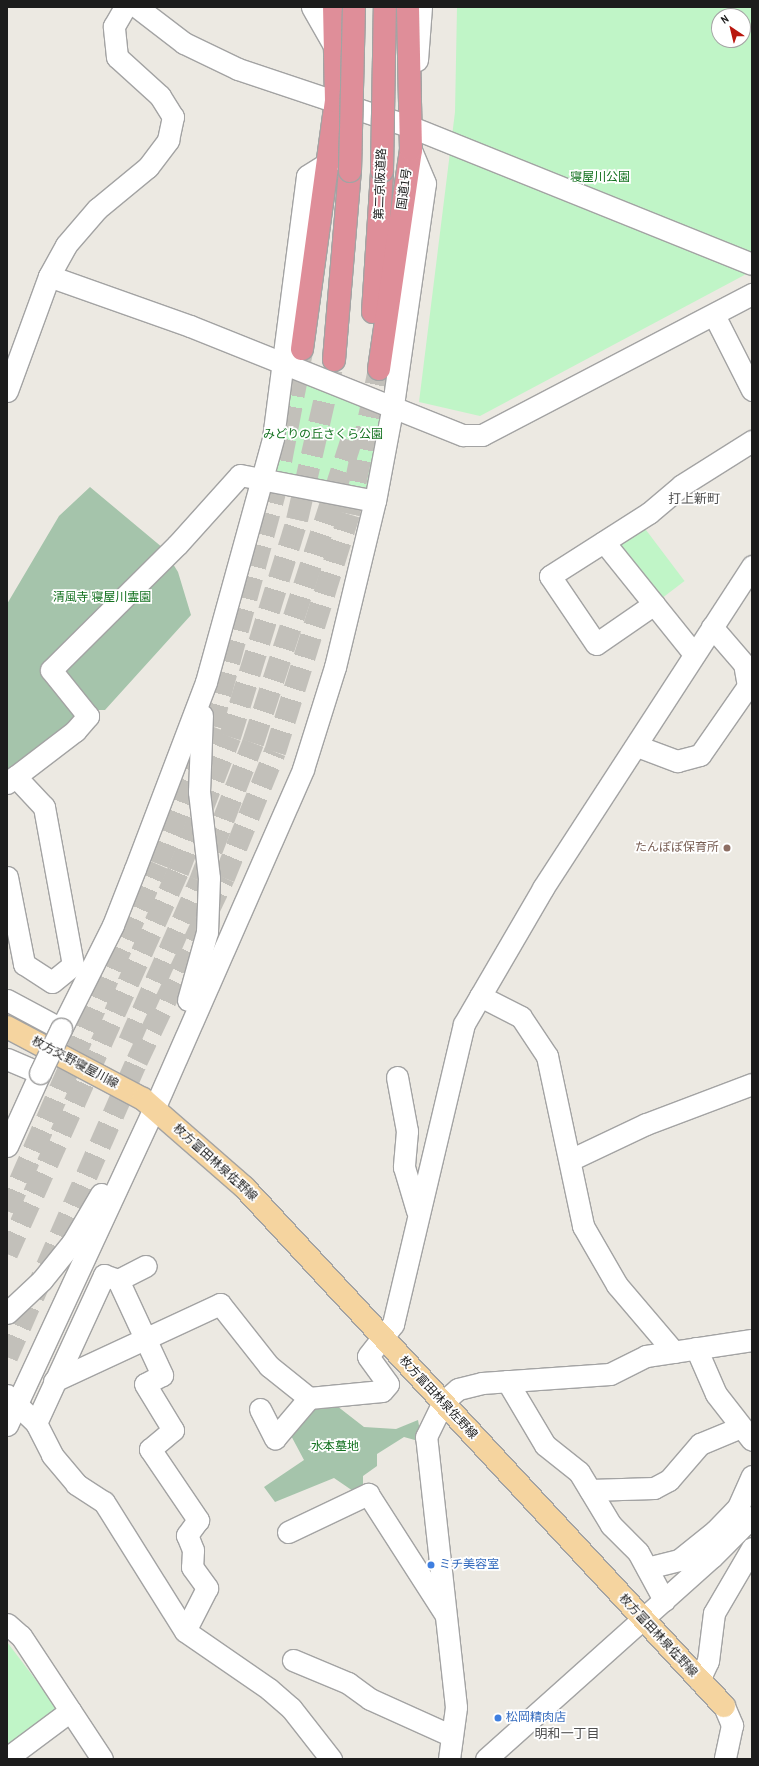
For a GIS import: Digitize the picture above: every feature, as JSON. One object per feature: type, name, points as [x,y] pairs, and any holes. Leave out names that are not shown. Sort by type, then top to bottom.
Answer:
[{"type":"highway","points":[[302,349],[329,162],[336,101],[334,7]]},
{"type":"highway","points":[[334,360],[350,171],[354,7]]},
{"type":"highway","name":"第二京阪道路","points":[[373,365],[382,171],[385,7]]},
{"type":"highway","name":"国道1号","points":[[373,365],[411,150],[408,7]]},
{"type":"main road","name":"枚方交野寝屋川線","points":[[7,1027],[149,1104]]},
{"type":"main road","name":"枚方富田林泉佐野線","points":[[149,1104],[244,1187],[642,1620],[724,1706]]},
{"type":"street","points":[[7,391],[49,276],[66,246],[97,209],[148,167],[168,140],[173,117],[160,96],[117,57],[114,26],[125,7]]},
{"type":"street","points":[[137,7],[184,43],[232,66],[411,127],[752,264]]},
{"type":"street","points":[[312,7],[336,48]]},
{"type":"street","points":[[409,80],[419,54],[421,7]]},
{"type":"street","points":[[7,1425],[12,1399],[303,769],[335,667],[375,501],[393,405],[425,183],[411,150]]},
{"type":"street","points":[[7,1146],[61,1029],[113,925],[206,682],[274,438],[285,365],[307,176],[329,162]]},
{"type":"street","points":[[49,276],[190,326],[285,365],[393,405],[463,435],[482,435],[752,294]]},
{"type":"street","points":[[714,315],[752,390]]},
{"type":"street","points":[[654,604],[596,644],[550,576],[649,513],[682,485],[752,441]]},
{"type":"street","points":[[7,877],[24,964],[52,982],[74,964],[44,807],[11,780],[75,731],[88,716],[51,670],[177,545],[240,475],[262,481],[375,501]]},
{"type":"street","points":[[604,542],[694,654]]},
{"type":"street","points":[[260,1408],[275,1438],[283,1431],[290,1415],[309,1398],[382,1391],[388,1384],[368,1356],[393,1324],[417,1212],[464,1024],[543,888],[637,746],[694,654],[752,566]]},
{"type":"street","points":[[637,746],[677,761],[700,755],[748,686],[744,664],[712,627]]},
{"type":"street","points":[[7,1313],[42,1280],[72,1243],[100,1195],[149,1104],[191,993],[206,932],[208,878],[199,760],[206,682]]},
{"type":"street","points":[[480,996],[521,1017],[546,1056],[570,1160],[583,1226],[617,1285],[674,1352]]},
{"type":"street","points":[[7,1000],[61,1029]]},
{"type":"street","points":[[7,1059],[40,1074]]},
{"type":"street","points":[[398,1077],[407,1130],[404,1167],[417,1212]]},
{"type":"street","points":[[570,1160],[646,1124],[752,1084]]},
{"type":"street","points":[[36,1423],[104,1275],[118,1280],[146,1266]]},
{"type":"street","points":[[118,1280],[144,1339],[162,1375],[145,1384],[173,1430],[150,1449],[198,1520],[187,1535],[193,1550],[192,1567],[207,1588],[185,1631]]},
{"type":"street","points":[[54,1381],[220,1304],[269,1366],[309,1398]]},
{"type":"street","points":[[699,1347],[721,1336],[752,1328]]},
{"type":"street","points":[[449,1759],[456,1708],[448,1620],[426,1437],[443,1402],[458,1389],[507,1382],[610,1374],[646,1356],[752,1340]]},
{"type":"street","points":[[590,1490],[654,1488],[669,1480],[700,1444],[747,1433],[716,1394],[699,1347]]},
{"type":"street","points":[[507,1382],[545,1445],[572,1464],[611,1525],[638,1552],[664,1600]]},
{"type":"street","points":[[12,1399],[36,1423],[52,1454],[76,1484],[104,1502],[185,1631],[269,1689],[291,1708],[328,1758]]},
{"type":"street","points":[[647,1568],[679,1560],[715,1531],[738,1507],[752,1476]]},
{"type":"street","points":[[288,1532],[368,1494],[448,1620]]},
{"type":"street","points":[[486,1759],[507,1750],[752,1516]]},
{"type":"street","points":[[699,1680],[708,1661],[714,1613],[752,1548]]},
{"type":"street","points":[[7,1624],[21,1636],[102,1759]]},
{"type":"street","points":[[292,1660],[348,1683],[370,1699],[452,1736]]},
{"type":"street","points":[[724,1706],[732,1725],[724,1759]]},
{"type":"street","points":[[9,1757],[70,1711]]},
{"type":"green space","name":"寝屋川公園","points":[[457,7],[752,7],[752,271],[480,416],[419,402],[455,112]]},
{"type":"green space","name":"みどりの丘さくら公園","points":[[288,377],[396,409],[374,489],[270,472]]},
{"type":"green space","name":"清風寺 寝屋川霊園","points":[[90,487],[163,548],[178,572],[191,615],[105,710],[92,710],[7,778],[7,604],[59,516]]},
{"type":"green space","points":[[643,526],[685,581],[657,602],[615,547]]},
{"type":"green space","name":"水本墓地","points":[[314,1405],[337,1406],[364,1427],[396,1429],[418,1420],[422,1442],[404,1437],[377,1454],[377,1466],[363,1476],[363,1486],[353,1491],[334,1478],[275,1502],[264,1487],[304,1460],[288,1430]]},
{"type":"green space","points":[[7,1642],[58,1709],[7,1750]]},
{"type":"tunnel","points":[[7,1211],[158,864],[212,726],[275,493],[302,351]]},
{"type":"tunnel","points":[[7,1254],[178,872],[230,737],[297,520],[333,363]]},
{"type":"tunnel","points":[[7,1357],[137,1061],[224,878],[275,752],[349,514],[379,369]]},
{"type":"tunnel","points":[[129,1042],[200,881],[253,743],[351,441]]},
{"type":"place","name":"たんぽぽ保育所","points":[[727,848]]},
{"type":"place","name":"ミチ美容室","points":[[431,1565]]},
{"type":"place","name":"松岡精肉店","points":[[498,1718]]},
{"type":"district","name":"打上新町","points":[[694,499]]},
{"type":"district","name":"明和一丁目","points":[[567,1734]]}]
